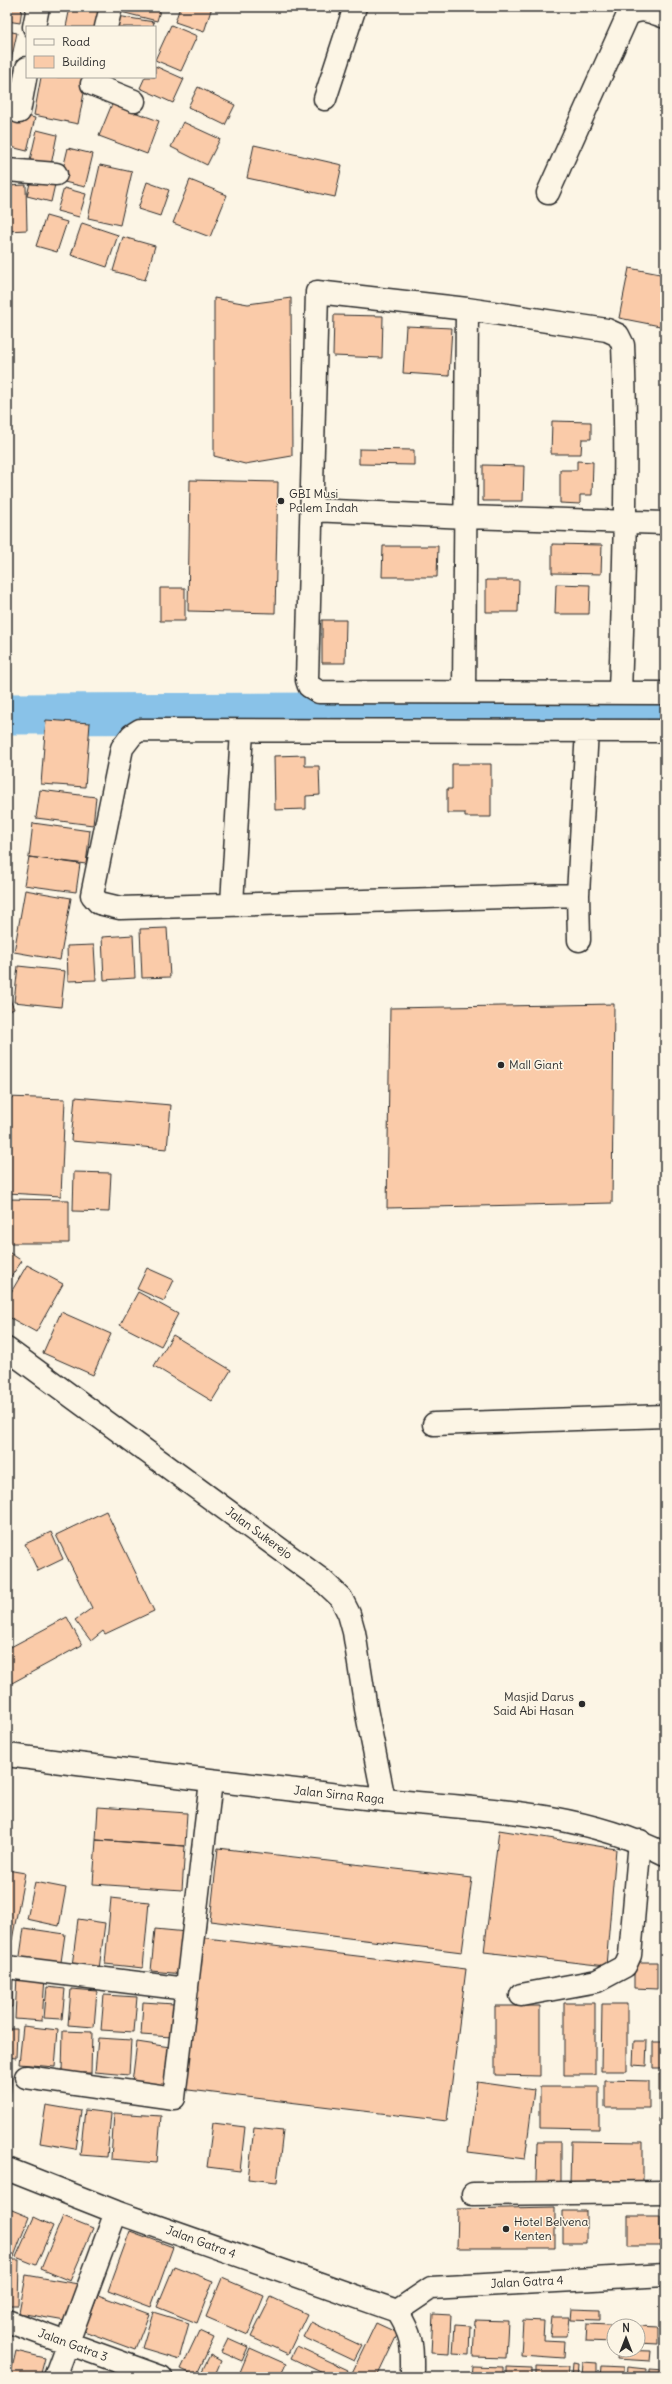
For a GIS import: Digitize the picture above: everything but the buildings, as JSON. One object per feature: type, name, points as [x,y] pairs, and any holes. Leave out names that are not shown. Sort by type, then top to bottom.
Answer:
[{"type":"street","points":[[34,26],[38,7]]},
{"type":"street","points":[[106,26],[111,7]]},
{"type":"street","points":[[325,99],[355,7]]},
{"type":"street","points":[[548,193],[628,15],[636,10],[649,11],[665,17]]},
{"type":"street","points":[[20,112],[26,74]]},
{"type":"street","points":[[92,84],[134,101]]},
{"type":"street","points":[[7,170],[56,174]]},
{"type":"street","points":[[620,692],[626,522],[626,414],[621,340],[614,333],[607,330],[467,309],[317,292],[310,510],[307,680],[309,686],[319,692],[665,693]]},
{"type":"street","points":[[464,692],[467,517],[467,309]]},
{"type":"street","points":[[310,510],[467,517],[665,523]]},
{"type":"street","points":[[578,896],[120,908],[99,903],[92,895],[122,748],[132,734],[140,730],[665,731]]},
{"type":"street","points":[[579,940],[578,896],[587,730]]},
{"type":"street","points":[[232,904],[242,731]]},
{"type":"street","name":"Jalan Sukerejo","points":[[7,1349],[322,1580],[341,1598],[349,1614],[354,1632],[366,1709],[384,1800]]},
{"type":"street","points":[[434,1424],[665,1416]]},
{"type":"street","name":"Jalan Sirna Raga","points":[[7,1755],[211,1781],[578,1822],[640,1841],[665,1854]]},
{"type":"street","points":[[26,2077],[174,2098],[211,1781]]},
{"type":"street","points":[[521,1995],[597,1981],[625,1966],[630,1955],[640,1841]]},
{"type":"street","points":[[7,1967],[187,1989]]},
{"type":"street","name":"Jalan Gatra 4","points":[[7,2169],[116,2212],[400,2317],[431,2288],[665,2274]]},
{"type":"street","points":[[473,2194],[665,2192]]},
{"type":"street","points":[[54,2377],[116,2212]]},
{"type":"street","points":[[400,2317],[410,2334],[412,2346],[412,2377]]},
{"type":"street","name":"Jalan Gatra 3","points":[[7,2321],[161,2377]]},
{"type":"waterway","points":[[7,714],[665,712]]},
{"type":"place","name":"GBI Musi Palem Indah","points":[[281,501]]},
{"type":"place","name":"Mall Giant","points":[[501,1065]]},
{"type":"place","name":"Masjid Darus Said Abi Hasan","points":[[582,1704]]},
{"type":"place","name":"Hotel Belvena Kenten","points":[[506,2229]]}]
